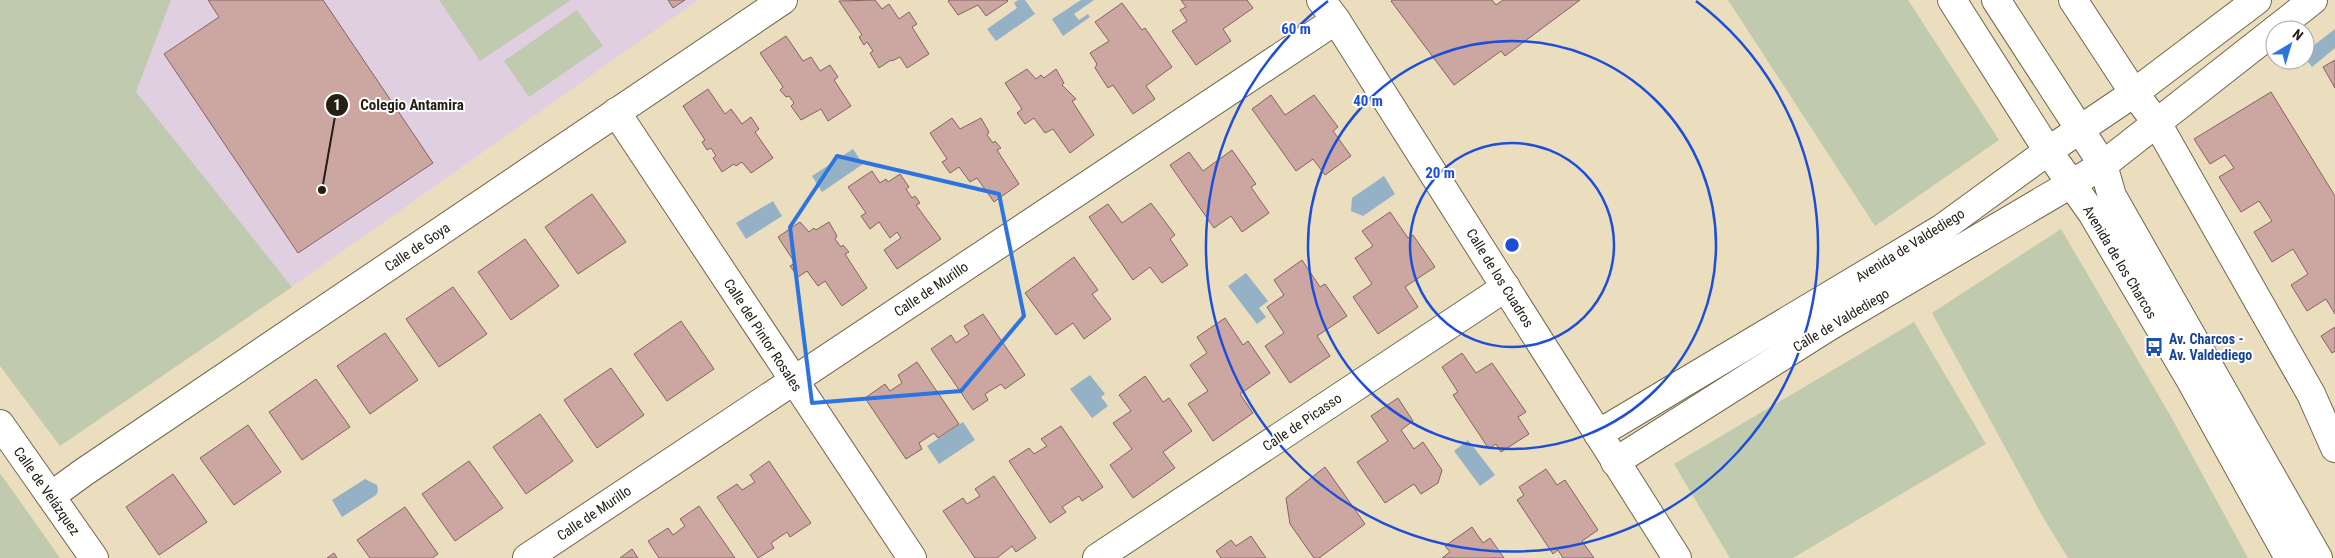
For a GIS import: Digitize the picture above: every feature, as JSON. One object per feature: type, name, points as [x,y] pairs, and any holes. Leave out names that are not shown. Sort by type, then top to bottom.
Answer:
[{"type":"street","name":"Calle de Goya","points":[[51,496],[783,0]]},
{"type":"street","name":"Avenida de los Charcos","points":[[1952,0],[2069,183],[2092,213],[2191,381],[2289,558]]},
{"type":"street","name":"Avenida de los Charcos","points":[[1996,0],[2103,165],[2112,196],[2318,558]]},
{"type":"street","points":[[2073,0],[2134,93],[2157,123],[2311,394],[2335,448]]},
{"type":"street","name":"Avenida de Valdediego","points":[[1598,434],[1941,229],[2048,151],[2134,93],[2257,0]]},
{"type":"street","points":[[2288,20],[2313,0]]},
{"type":"street","name":"Calle de los Cuadros","points":[[1328,10],[1506,287],[1676,558]]},
{"type":"street","name":"Calle de Murillo","points":[[527,558],[793,380],[1328,10]]},
{"type":"street","points":[[2069,183],[2103,165],[2265,38]]},
{"type":"street","name":"Calle del Pintor Rosales","points":[[616,112],[912,558]]},
{"type":"street","name":"Calle de Valdediego","points":[[1615,462],[1828,327],[2069,183]]},
{"type":"street","name":"Calle de Picasso","points":[[1098,558],[1506,287]]},
{"type":"street","name":"Calle de Velázquez","points":[[0,424],[94,558]]},
{"type":"highlighted area","points":[[837,156],[999,194],[1024,316],[961,391],[812,403],[790,227]]},
{"type":"shaded area","points":[[171,0],[698,0],[292,287],[135,92]]},
{"type":"green space","points":[[0,0],[171,0],[136,92],[292,287],[60,446],[0,366]]},
{"type":"green space","points":[[439,0],[571,0],[480,61]]},
{"type":"green space","points":[[1728,0],[1908,0],[1999,140],[1875,226]]},
{"type":"green space","points":[[577,10],[603,46],[529,97],[504,61]]},
{"type":"green space","points":[[2061,229],[2170,415],[2248,558],[2068,558],[2044,519],[1932,313]]},
{"type":"green space","points":[[1914,322],[1986,444],[1793,558],[1730,558],[1674,464]]},
{"type":"green space","points":[[0,474],[5,480],[60,558],[0,558]]},
{"type":"water","points":[[1018,0],[1025,0],[1035,14],[996,41],[987,29],[1017,8],[1014,3]]},
{"type":"water","points":[[1081,0],[1094,0],[1074,14],[1079,20],[1088,14],[1090,17],[1063,36],[1052,19]]},
{"type":"water","points":[[2335,29],[2335,48],[2315,65],[2315,44]]},
{"type":"water","points":[[853,149],[863,164],[822,192],[812,176]]},
{"type":"water","points":[[1384,176],[1395,194],[1363,216],[1351,211],[1352,198]]},
{"type":"water","points":[[773,201],[782,216],[746,239],[736,223]]},
{"type":"water","points":[[1246,273],[1268,301],[1259,308],[1266,317],[1257,324],[1228,286]]},
{"type":"water","points":[[1090,375],[1105,394],[1101,397],[1108,406],[1092,418],[1070,389]]},
{"type":"water","points":[[963,422],[975,440],[939,464],[927,446]]},
{"type":"water","points":[[1468,440],[1495,475],[1480,486],[1454,451]]},
{"type":"water","points":[[365,479],[377,485],[378,491],[376,495],[342,517],[332,500]]},
{"type":"building","points":[[208,0],[323,0],[433,163],[298,253],[164,54],[219,17]]},
{"type":"building","points":[[668,0],[685,0],[673,8]]},
{"type":"building","points":[[875,0],[882,9],[889,4],[899,19],[909,12],[917,24],[912,27],[929,54],[907,68],[900,57],[891,60],[879,68],[870,53],[873,51],[867,42],[864,45],[859,37],[862,35],[839,1]]},
{"type":"building","points":[[1181,0],[1247,0],[1253,8],[1223,29],[1231,41],[1196,65],[1172,31],[1187,21],[1180,10],[1186,7]]},
{"type":"building","points":[[1492,0],[1496,5],[1503,0],[1580,0],[1505,56],[1501,51],[1454,85],[1391,1]]},
{"type":"building","points":[[948,1],[1008,1],[986,16],[978,5],[958,15]]},
{"type":"building","points":[[1122,3],[1142,30],[1145,28],[1172,67],[1146,86],[1155,99],[1133,114],[1113,85],[1108,88],[1095,68],[1097,64],[1090,53],[1109,41],[1095,22]]},
{"type":"building","points":[[786,36],[803,61],[811,57],[820,71],[830,65],[838,77],[834,80],[851,106],[828,121],[821,109],[801,120],[791,106],[794,103],[789,96],[786,97],[780,90],[783,87],[760,53]]},
{"type":"building","points":[[2335,60],[2335,88],[2323,67]]},
{"type":"building","points":[[1027,69],[1036,79],[1041,75],[1044,78],[1056,69],[1064,83],[1062,85],[1076,99],[1072,101],[1094,135],[1070,153],[1053,129],[1045,133],[1034,118],[1025,124],[1017,113],[1022,109],[1005,83]]},
{"type":"building","points":[[708,89],[725,114],[731,109],[742,124],[751,117],[759,129],[755,132],[773,158],[751,173],[742,162],[736,166],[734,164],[722,172],[713,158],[716,156],[711,148],[707,150],[702,142],[705,140],[683,106]]},
{"type":"building","points":[[2271,92],[2335,196],[2335,314],[2326,299],[2307,311],[2291,285],[2308,274],[2293,249],[2272,262],[2254,232],[2272,221],[2259,201],[2241,212],[2219,177],[2234,168],[2225,155],[2210,164],[2194,139]]},
{"type":"building","points":[[1271,95],[1285,115],[1314,95],[1338,127],[1333,131],[1351,156],[1325,175],[1313,159],[1296,171],[1252,109]]},
{"type":"building","points":[[952,118],[960,129],[981,118],[989,132],[987,135],[993,143],[995,141],[1001,148],[997,150],[1019,184],[994,202],[977,178],[970,182],[959,167],[950,173],[942,162],[947,159],[930,133]]},
{"type":"building","points":[[1232,150],[1256,184],[1251,187],[1269,213],[1242,232],[1231,216],[1214,228],[1170,165],[1189,152],[1203,171]]},
{"type":"building","points":[[872,171],[880,183],[886,179],[888,182],[900,174],[909,187],[906,189],[912,198],[915,196],[920,203],[916,205],[941,239],[897,269],[884,250],[901,238],[897,232],[890,238],[879,222],[870,229],[861,216],[866,213],[848,187]]},
{"type":"building","points":[[592,194],[626,242],[578,274],[545,227]]},
{"type":"building","points":[[1151,203],[1175,235],[1170,239],[1188,265],[1162,283],[1150,267],[1133,280],[1089,217],[1108,204],[1122,223]]},
{"type":"building","points":[[1390,212],[1408,238],[1413,235],[1435,267],[1405,287],[1418,307],[1378,334],[1353,297],[1372,284],[1355,258],[1373,246],[1362,231]]},
{"type":"building","points":[[800,222],[809,232],[829,222],[837,236],[835,239],[841,247],[843,245],[849,252],[845,254],[867,288],[842,306],[825,281],[818,286],[807,271],[798,277],[790,266],[795,263],[778,237]]},
{"type":"building","points":[[525,239],[559,286],[511,320],[478,272]]},
{"type":"building","points":[[1074,257],[1098,290],[1092,294],[1111,319],[1084,339],[1073,323],[1056,335],[1025,293]]},
{"type":"building","points":[[1302,260],[1320,287],[1325,284],[1347,316],[1317,336],[1330,356],[1290,383],[1265,346],[1284,333],[1267,307],[1284,295],[1274,280]]},
{"type":"building","points":[[453,287],[487,334],[439,367],[406,319]]},
{"type":"building","points":[[983,314],[1025,375],[1005,389],[1001,384],[985,394],[988,400],[973,410],[931,349],[951,335],[956,343],[969,334],[964,326]]},
{"type":"building","points":[[1225,318],[1243,345],[1248,341],[1270,373],[1240,394],[1253,413],[1213,441],[1188,404],[1208,391],[1190,365],[1207,353],[1197,337]]},
{"type":"building","points":[[681,321],[714,369],[667,401],[634,354]]},
{"type":"building","points":[[2335,327],[2335,351],[2332,353],[2321,336]]},
{"type":"building","points":[[385,333],[418,380],[370,414],[337,366]]},
{"type":"building","points":[[1462,353],[1476,373],[1492,363],[1526,412],[1518,417],[1529,434],[1501,452],[1496,444],[1489,449],[1453,395],[1458,392],[1442,367]]},
{"type":"building","points":[[917,362],[959,424],[938,438],[934,433],[919,443],[922,449],[906,459],[865,398],[885,384],[890,391],[902,383],[898,375]]},
{"type":"building","points":[[611,368],[644,415],[597,448],[564,400]]},
{"type":"building","points":[[1145,376],[1163,402],[1169,398],[1192,431],[1163,452],[1175,468],[1133,498],[1110,465],[1132,449],[1113,423],[1131,411],[1119,395]]},
{"type":"building","points":[[316,379],[350,427],[302,460],[269,412]]},
{"type":"building","points":[[1398,398],[1413,421],[1401,430],[1414,449],[1423,442],[1442,470],[1438,483],[1421,494],[1414,484],[1385,503],[1357,462],[1388,441],[1371,416]]},
{"type":"building","points":[[540,414],[573,461],[526,494],[493,447]]},
{"type":"building","points":[[248,425],[281,472],[234,505],[200,458]]},
{"type":"building","points":[[1061,426],[1103,487],[1082,501],[1079,496],[1062,507],[1066,512],[1050,523],[1009,461],[1029,448],[1034,454],[1047,446],[1041,439]]},
{"type":"building","points":[[469,461],[503,508],[455,541],[422,494]]},
{"type":"building","points":[[769,461],[811,523],[790,537],[787,532],[771,543],[774,548],[758,558],[717,497],[737,484],[742,490],[755,482],[750,475]]},
{"type":"building","points":[[1325,467],[1365,524],[1319,558],[1314,558],[1290,524],[1286,498]]},
{"type":"building","points":[[1546,469],[1557,485],[1565,480],[1598,530],[1582,541],[1594,558],[1563,558],[1558,550],[1553,554],[1517,500],[1524,495],[1519,487]]},
{"type":"building","points":[[173,474],[207,522],[159,555],[126,507]]},
{"type":"building","points":[[994,476],[1036,538],[1016,552],[1012,546],[997,558],[975,558],[943,511],[963,498],[967,504],[980,496],[975,489]]},
{"type":"building","points":[[699,506],[735,558],[659,558],[648,541],[668,528],[673,535],[685,526],[680,519]]},
{"type":"building","points":[[405,507],[438,554],[432,558],[370,558],[357,540]]},
{"type":"building","points":[[1472,527],[1483,543],[1490,538],[1504,558],[1442,558],[1450,552],[1445,546]]},
{"type":"building","points":[[1251,536],[1266,558],[1221,558],[1216,551],[1231,540],[1236,546]]},
{"type":"building","points":[[632,549],[638,558],[620,558]]},
{"type":"building","points":[[334,553],[337,558],[327,558]]},
{"type":"place","name":"Colegio Antamira","points":[[322,190]]},
{"type":"place","name":"Av. Charcos - Av. Valdediego","points":[[2154,347]]}]
